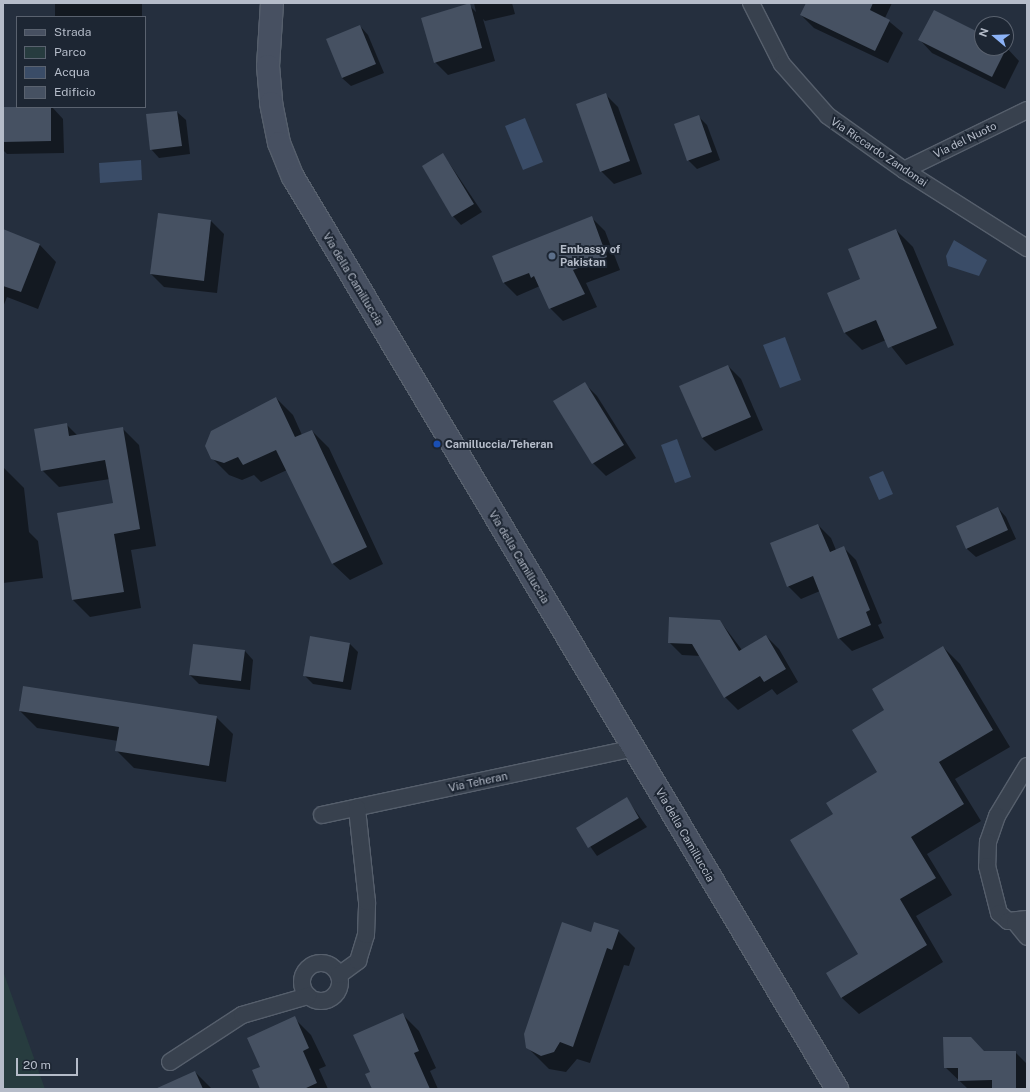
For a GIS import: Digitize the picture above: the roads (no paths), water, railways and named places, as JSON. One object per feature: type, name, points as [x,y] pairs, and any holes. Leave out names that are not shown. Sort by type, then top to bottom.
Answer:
[{"type":"main road","name":"Via della Camilluccia","points":[[272,3],[268,66],[271,103],[279,143],[293,177],[837,1089]]},
{"type":"street","name":"Via Riccardo Zandonai","points":[[751,3],[771,47],[804,92],[838,125],[904,170],[1027,248]]},
{"type":"street","name":"Via del Nuoto","points":[[904,170],[1027,110]]},
{"type":"street","name":"Via Teheran","points":[[322,815],[634,748]]},
{"type":"street","points":[[1027,766],[997,816],[987,853],[988,877],[999,913],[1021,921],[1027,937]]},
{"type":"street","points":[[339,975],[358,961],[366,936],[367,902],[357,808]]},
{"type":"street","points":[[170,1062],[242,1015],[308,996],[320,1001],[332,998],[340,988],[339,975],[326,963],[308,968],[302,979],[308,996]]},
{"type":"water","points":[[525,118],[543,162],[523,170],[505,126]]},
{"type":"water","points":[[141,160],[142,180],[100,183],[99,163]]},
{"type":"water","points":[[954,240],[987,260],[979,276],[948,266],[946,256]]},
{"type":"water","points":[[785,337],[801,380],[780,388],[763,345]]},
{"type":"water","points":[[677,439],[691,477],[675,483],[661,445]]},
{"type":"water","points":[[883,471],[893,494],[879,500],[869,477]]},
{"type":"place","name":"Embassy of Pakistan","points":[[552,256]]},
{"type":"place","name":"Camilluccia/Teheran","points":[[437,444]]}]
